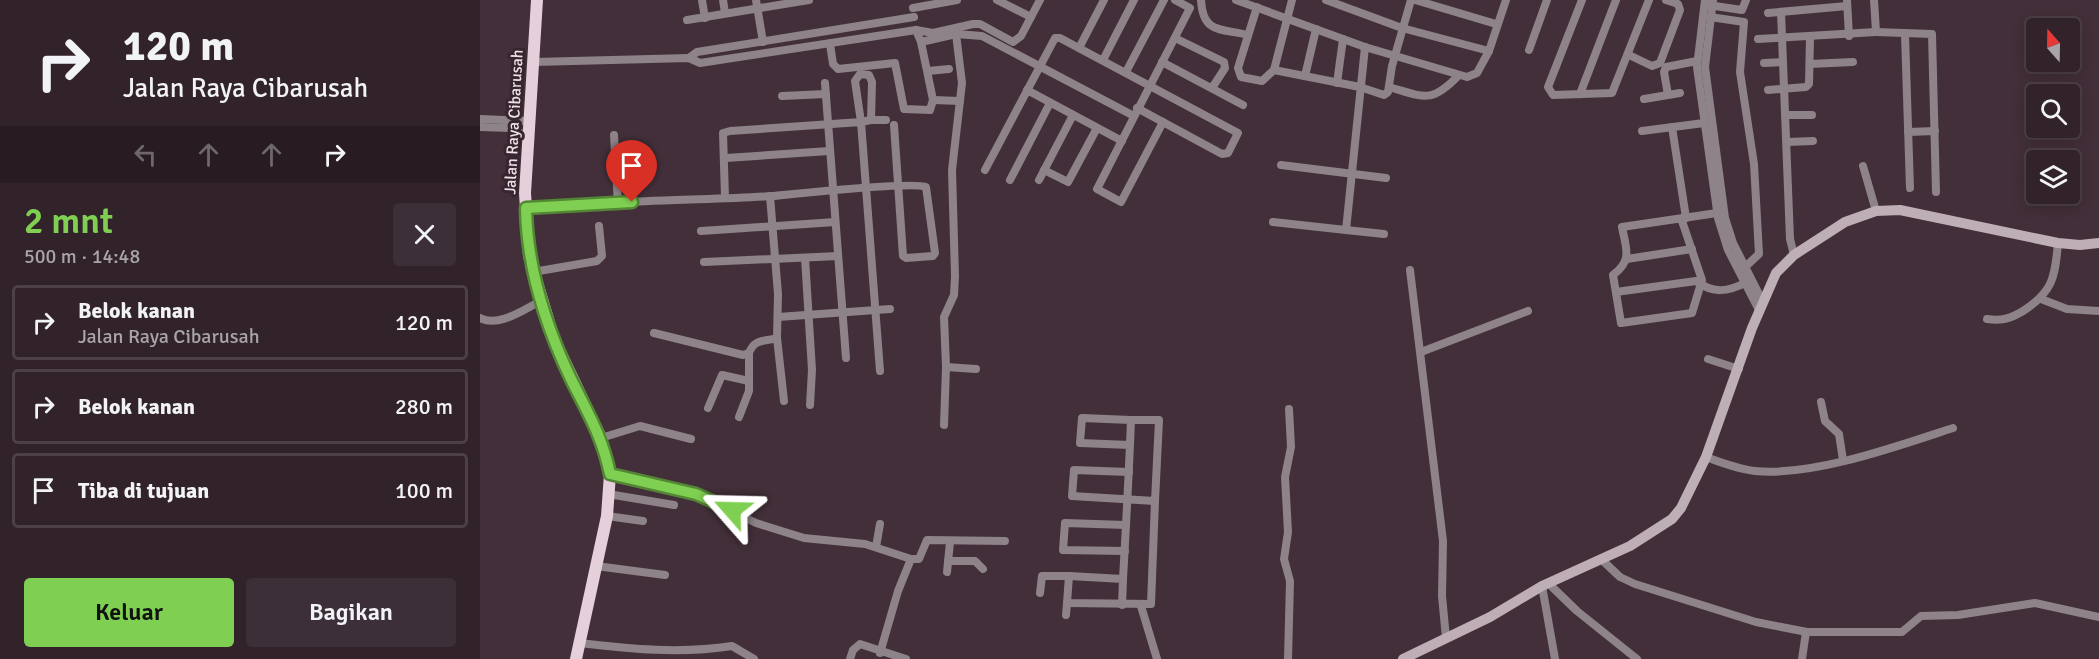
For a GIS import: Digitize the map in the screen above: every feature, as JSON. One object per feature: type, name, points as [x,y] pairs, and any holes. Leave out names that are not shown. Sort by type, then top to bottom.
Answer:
[{"type":"main road","name":"Jalan Raya Cibarusah","points":[[537,0],[528,137],[526,208],[528,247],[541,301],[567,371],[602,438],[610,474],[607,516],[576,659]]},
{"type":"street","points":[[702,0],[705,18]]},
{"type":"street","points":[[723,0],[725,13]]},
{"type":"street","points":[[687,20],[705,18],[757,4],[809,0]]},
{"type":"street","points":[[830,44],[832,64],[838,69],[895,63],[904,110],[930,110],[933,100],[913,4],[957,0]]},
{"type":"street","points":[[997,0],[1031,17]]},
{"type":"street","points":[[534,62],[690,58],[700,63],[918,30],[933,33],[980,24],[1013,42],[1021,36],[1040,0]]},
{"type":"street","points":[[1079,48],[1104,0]]},
{"type":"street","points":[[1103,60],[1134,0]]},
{"type":"street","points":[[1126,72],[1164,0]]},
{"type":"street","points":[[1163,122],[1121,202],[1097,189],[1190,8],[1175,0]]},
{"type":"street","points":[[1201,0],[1202,17],[1206,23],[1216,28],[1248,35]]},
{"type":"street","points":[[1236,0],[1365,47],[1458,76],[1472,76],[1477,73],[1489,51],[1496,24],[1506,0]]},
{"type":"street","points":[[1257,7],[1238,68],[1239,76],[1259,82],[1274,70],[1292,0]]},
{"type":"street","points":[[1326,0],[1402,28],[1489,51]]},
{"type":"street","points":[[1274,70],[1360,87],[1384,95],[1389,87],[1402,28],[1413,0],[1496,24]]},
{"type":"street","points":[[1529,50],[1547,0]]},
{"type":"street","points":[[1582,0],[1548,87],[1553,95],[1612,93],[1649,0]]},
{"type":"street","points":[[1581,94],[1616,0]]},
{"type":"street","points":[[1629,55],[1652,66],[1660,63],[1680,10],[1678,4],[1666,0]]},
{"type":"street","points":[[1708,3],[1742,10],[1746,0]]},
{"type":"street","points":[[1874,0],[1876,32]]},
{"type":"street","points":[[1708,3],[1710,16],[1705,49],[1706,81],[1725,219],[1733,243],[1745,267],[1748,281]]},
{"type":"street","points":[[1708,3],[1697,61],[1717,213],[1728,250],[1761,306]]},
{"type":"street","points":[[1768,13],[1847,3],[1849,36]]},
{"type":"street","points":[[757,4],[763,42]]},
{"type":"street","points":[[1781,12],[1790,238],[1793,252]]},
{"type":"street","points":[[1710,16],[1744,22],[1740,72],[1754,164],[1759,254],[1745,267]]},
{"type":"street","points":[[690,58],[697,52],[914,17]]},
{"type":"street","points":[[1305,76],[1316,29]]},
{"type":"street","points":[[1758,39],[1849,36],[1876,32],[1905,35],[1932,34],[1936,192]]},
{"type":"street","points":[[921,42],[956,34],[982,36],[1040,65],[1135,112],[1163,122],[1222,154],[1228,153],[1238,134],[1126,72],[1055,38],[1040,65],[985,170]]},
{"type":"street","points":[[944,425],[946,367],[944,317],[955,290],[956,248],[951,183],[962,83],[956,34]]},
{"type":"street","points":[[1905,35],[1910,188]]},
{"type":"street","points":[[1768,90],[1806,87],[1809,84],[1810,37]]},
{"type":"street","points":[[1175,38],[1224,62],[1225,68],[1212,88]]},
{"type":"street","points":[[1337,83],[1343,39]]},
{"type":"street","points":[[1346,230],[1365,47]]},
{"type":"street","points":[[1668,95],[1664,72],[1666,67],[1697,61]]},
{"type":"street","points":[[1162,62],[1243,105]]},
{"type":"street","points":[[1810,64],[1853,62]]},
{"type":"street","points":[[1764,63],[1783,63]]},
{"type":"street","points":[[928,71],[949,69]]},
{"type":"street","points":[[871,120],[871,78],[860,74],[855,81],[861,122],[880,370]]},
{"type":"street","points":[[1389,87],[1431,98],[1440,94],[1458,76]]},
{"type":"street","points":[[825,83],[846,358]]},
{"type":"street","points":[[1027,90],[1122,141]]},
{"type":"street","points":[[1644,99],[1680,93]]},
{"type":"street","points":[[782,96],[826,94]]},
{"type":"street","points":[[933,100],[960,101]]},
{"type":"street","points":[[1010,180],[1050,102]]},
{"type":"street","points":[[1039,180],[1073,115]]},
{"type":"street","points":[[1785,115],[1812,115]]},
{"type":"street","points":[[480,119],[511,128],[528,137]]},
{"type":"street","points":[[725,197],[726,158],[722,136],[726,131],[886,120]]},
{"type":"street","points":[[480,127],[530,121]]},
{"type":"street","points":[[1642,131],[1704,123]]},
{"type":"street","points":[[526,208],[770,196],[833,190],[866,189],[898,187],[922,185],[926,187],[933,229],[935,253],[933,256],[906,258],[903,256],[898,187],[894,125]]},
{"type":"street","points":[[1672,127],[1683,218],[1701,273],[1700,285],[1692,313],[1621,323],[1613,275],[1625,266],[1627,259],[1622,227],[1683,218],[1717,213]]},
{"type":"street","points":[[1044,170],[1068,182],[1097,128]]},
{"type":"street","points":[[1908,132],[1935,132]]},
{"type":"street","points":[[614,135],[618,204]]},
{"type":"street","points":[[1787,142],[1813,141]]},
{"type":"street","points":[[726,158],[829,151]]},
{"type":"street","points":[[1281,165],[1386,178]]},
{"type":"street","points":[[1863,166],[1875,207]]},
{"type":"street","points":[[770,196],[778,317],[777,338],[784,401]]},
{"type":"street","points":[[1402,659],[1445,634],[1490,617],[1545,584],[1652,534],[1672,519],[1681,508],[1706,457],[1736,369],[1761,306],[1776,273],[1793,252],[1875,207],[1911,211],[2058,243],[2080,245],[2099,243]]},
{"type":"street","points":[[701,231],[835,222]]},
{"type":"street","points":[[1274,222],[1384,234]]},
{"type":"street","points":[[533,272],[597,261],[602,256],[599,226]]},
{"type":"street","points":[[1987,319],[2008,320],[2041,299],[2052,280],[2058,243]]},
{"type":"street","points":[[1627,259],[1692,249]]},
{"type":"street","points":[[704,262],[838,256]]},
{"type":"street","points":[[805,258],[810,405]]},
{"type":"street","points":[[1410,270],[1443,541],[1445,634]]},
{"type":"street","points":[[1616,292],[1696,281],[1706,290],[1730,290],[1748,281]]},
{"type":"street","points":[[2041,299],[2067,309],[2099,311]]},
{"type":"street","points":[[480,318],[487,322],[498,321],[541,301]]},
{"type":"street","points":[[778,317],[890,309]]},
{"type":"street","points":[[1421,352],[1528,311]]},
{"type":"street","points":[[654,333],[711,345],[736,354],[749,353]]},
{"type":"street","points":[[739,417],[747,397],[749,353],[753,343],[777,338]]},
{"type":"street","points":[[1708,359],[1736,369]]},
{"type":"street","points":[[946,367],[976,369]]},
{"type":"street","points":[[708,408],[722,375],[749,381]]},
{"type":"street","points":[[1821,402],[1826,421],[1839,434],[1843,460]]},
{"type":"street","points":[[1288,659],[1290,581],[1284,559],[1288,532],[1286,477],[1290,447],[1289,409]]},
{"type":"street","points":[[1067,603],[1141,606],[1150,604],[1159,420],[1082,418],[1080,443],[1130,446]]},
{"type":"street","points":[[1122,605],[1131,420]]},
{"type":"street","points":[[602,438],[640,426],[691,439]]},
{"type":"street","points":[[1706,457],[1757,471],[1808,467],[1843,460],[1953,428]]},
{"type":"street","points":[[1129,472],[1074,470],[1072,496],[1155,501]]},
{"type":"street","points":[[610,474],[696,494],[756,523],[804,538],[849,541],[911,558],[919,559],[922,556],[927,540],[1005,541]]},
{"type":"street","points":[[608,494],[674,505]]},
{"type":"street","points":[[607,516],[643,521]]},
{"type":"street","points":[[1125,551],[1064,550],[1065,523],[1126,525]]},
{"type":"street","points":[[876,547],[880,524]]},
{"type":"street","points":[[947,572],[950,542]]},
{"type":"street","points":[[880,652],[898,591],[911,558]]},
{"type":"street","points":[[1601,559],[1620,577],[1635,584],[1726,614],[1806,632],[1902,632],[1921,616],[1958,615],[2035,603],[2099,617]]},
{"type":"street","points":[[948,561],[975,561],[983,569]]},
{"type":"street","points":[[596,566],[665,575]]},
{"type":"street","points":[[1040,593],[1042,576],[1124,579]]},
{"type":"street","points":[[1066,615],[1069,576]]},
{"type":"street","points":[[1545,584],[1555,659]]},
{"type":"street","points":[[1545,584],[1637,659]]},
{"type":"street","points":[[1141,606],[1157,659]]},
{"type":"street","points":[[1802,659],[1806,632]]},
{"type":"street","points":[[579,643],[664,650],[713,650],[732,646],[754,659]]},
{"type":"street","points":[[850,659],[853,650],[860,644],[906,659]]},
{"type":"route","points":[[632,202],[594,206],[526,208],[529,256],[546,315],[571,378],[602,438],[610,474],[696,494],[732,510]]}]
